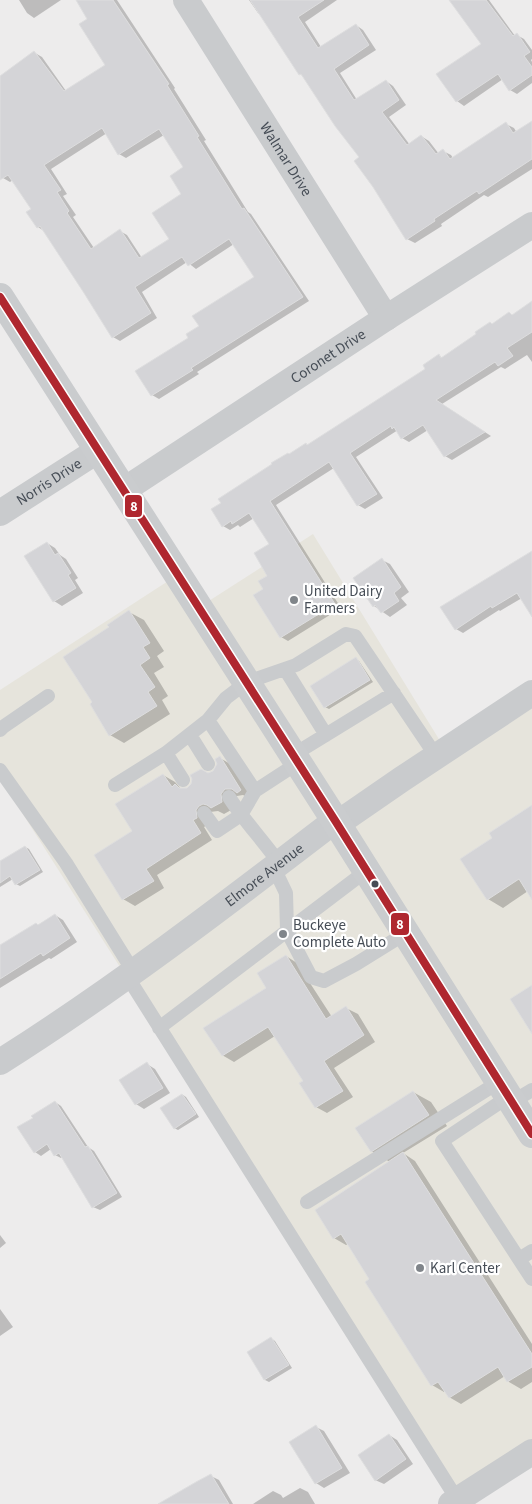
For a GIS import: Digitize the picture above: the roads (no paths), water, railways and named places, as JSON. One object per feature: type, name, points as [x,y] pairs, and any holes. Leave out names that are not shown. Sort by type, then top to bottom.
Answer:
[{"type":"main road","points":[[0,297],[366,871],[513,1093],[532,1134]]},
{"type":"street","name":"Walmar Drive","points":[[186,0],[386,318]]},
{"type":"street","name":"Coronet Drive","points":[[124,490],[386,318],[532,225]]},
{"type":"street","name":"Norris Drive","points":[[0,513],[97,451]]},
{"type":"street","name":"Elmore Avenue","points":[[0,1062],[32,1042],[176,942],[328,826],[344,819],[532,693]]},
{"type":"street","points":[[456,1502],[532,1452]]},
{"type":"lane","points":[[115,785],[166,753],[190,735],[208,720],[226,698],[247,682],[296,665],[346,634],[355,636],[436,756]]},
{"type":"lane","points":[[285,669],[326,735]]},
{"type":"lane","points":[[204,813],[217,831],[241,815],[255,791],[326,735],[394,693]]},
{"type":"lane","points":[[0,730],[3,726],[48,696]]},
{"type":"lane","points":[[208,720],[255,791]]},
{"type":"lane","points":[[190,735],[208,764]]},
{"type":"lane","points":[[166,753],[183,780]]},
{"type":"lane","points":[[0,770],[66,863],[159,1028],[456,1502]]},
{"type":"lane","points":[[229,797],[241,815],[265,842],[276,865],[286,893],[287,931],[311,977],[324,980],[356,964],[406,933]]},
{"type":"lane","points":[[159,1028],[366,871]]},
{"type":"lane","points":[[307,1202],[513,1093]]},
{"type":"lane","points":[[513,1093],[442,1140],[532,1279]]},
{"type":"lane","points":[[519,1259],[532,1251]]},
{"type":"place","name":"United Dairy Farmers","points":[[294,600]]},
{"type":"place","name":"Buckeye Complete Auto","points":[[283,934]]},
{"type":"place","name":"Karl Center","points":[[420,1268]]}]
